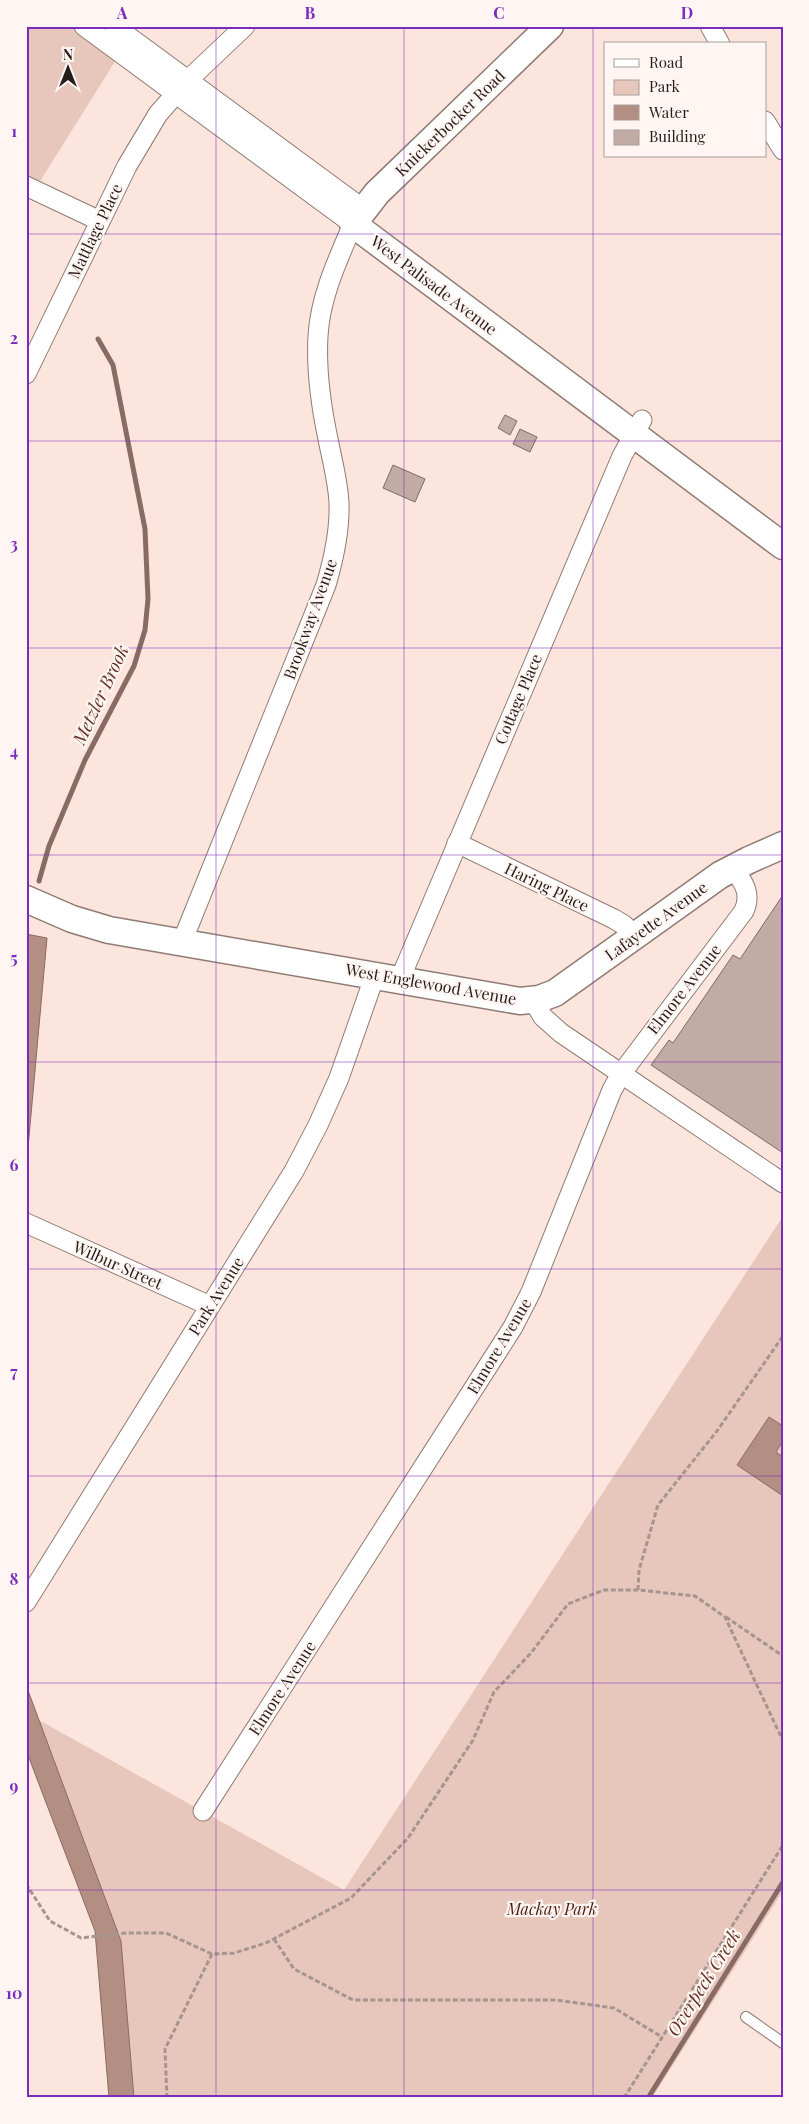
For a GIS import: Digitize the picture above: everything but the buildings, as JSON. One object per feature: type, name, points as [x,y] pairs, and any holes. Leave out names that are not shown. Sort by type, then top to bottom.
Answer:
[{"type":"main road","name":"Knickerbocker Road","points":[[358,216],[377,193],[550,26]]},
{"type":"main road","name":"West Palisade Avenue","points":[[358,216],[637,427],[783,546]]},
{"type":"main road","name":"West Palisade Avenue","points":[[637,427],[783,526]]},
{"type":"main road","name":"Lafayette Avenue","points":[[533,1000],[555,993],[734,868],[783,845]]},
{"type":"main road","name":"West Englewood Avenue","points":[[30,903],[96,927],[400,979],[505,1000],[533,1000]]},
{"type":"street","name":"West Palisade Avenue","points":[[84,26],[181,88],[358,216]]},
{"type":"street","name":"West Palisade Avenue","points":[[114,26],[181,88]]},
{"type":"street","name":"Mattlage Place","points":[[26,374],[127,166],[158,114],[181,88],[245,26]]},
{"type":"street","points":[[710,26],[719,42]]},
{"type":"street","points":[[766,123],[783,150]]},
{"type":"street","points":[[26,186],[100,221]]},
{"type":"street","name":"Brookway Avenue","points":[[182,942],[326,585],[334,556],[339,502],[336,475],[322,406],[318,336],[324,301],[332,274],[358,216]]},
{"type":"street","name":"Cottage Place","points":[[400,979],[622,456],[637,427]]},
{"type":"street","name":"Haring Place","points":[[457,843],[614,919],[624,925],[635,936]]},
{"type":"street","name":"Elmore Avenue","points":[[203,1811],[514,1327],[531,1292],[612,1090],[621,1074],[744,911],[747,903],[746,889],[734,868]]},
{"type":"street","name":"Park Avenue","points":[[26,1602],[294,1170],[318,1125],[346,1059],[374,975]]},
{"type":"street","name":"West Englewood Avenue","points":[[533,1000],[540,1013],[552,1026],[783,1182]]},
{"type":"street","name":"Wilbur Street","points":[[26,1223],[210,1306]]},
{"type":"lane","points":[[746,2017],[783,2043]]},
{"type":"path","points":[[638,1590],[639,1570],[658,1505],[717,1431],[783,1336]]},
{"type":"path","points":[[26,1884],[50,1921],[81,1938],[126,1933],[166,1933],[212,1954],[234,1953],[274,1939],[351,1898],[408,1838],[473,1740],[494,1692],[531,1653],[568,1604],[604,1590],[638,1590],[695,1596],[783,1656]]},
{"type":"path","points":[[725,1617],[783,1741]]},
{"type":"path","points":[[624,2098],[783,1845]]},
{"type":"path","points":[[26,1893],[31,1890]]},
{"type":"path","points":[[274,1939],[294,1969],[353,2000],[556,2000],[614,2008],[662,2038]]},
{"type":"path","points":[[167,2098],[165,2049],[212,1954]]},
{"type":"green space","points":[[26,26],[96,26],[124,47],[37,186],[26,181]]},
{"type":"green space","name":"Mackay Park","points":[[783,1216],[783,1891],[652,2098],[134,2098],[121,1941],[37,1719],[344,1890]]},
{"type":"water","points":[[26,934],[47,938],[26,1170]]},
{"type":"water","points":[[769,1417],[783,1426],[783,1441],[776,1452],[783,1457],[783,1496],[737,1465]]},
{"type":"water","points":[[26,1685],[121,1941],[134,2098],[109,2098],[95,1931],[26,1750]]},
{"type":"waterway","name":"Metzler Brook","points":[[39,881],[49,846],[85,760],[134,666],[145,630],[148,599],[145,529],[113,365],[98,339]]},
{"type":"waterway","name":"Overpeck Creek","points":[[648,2098],[783,1882]]}]
